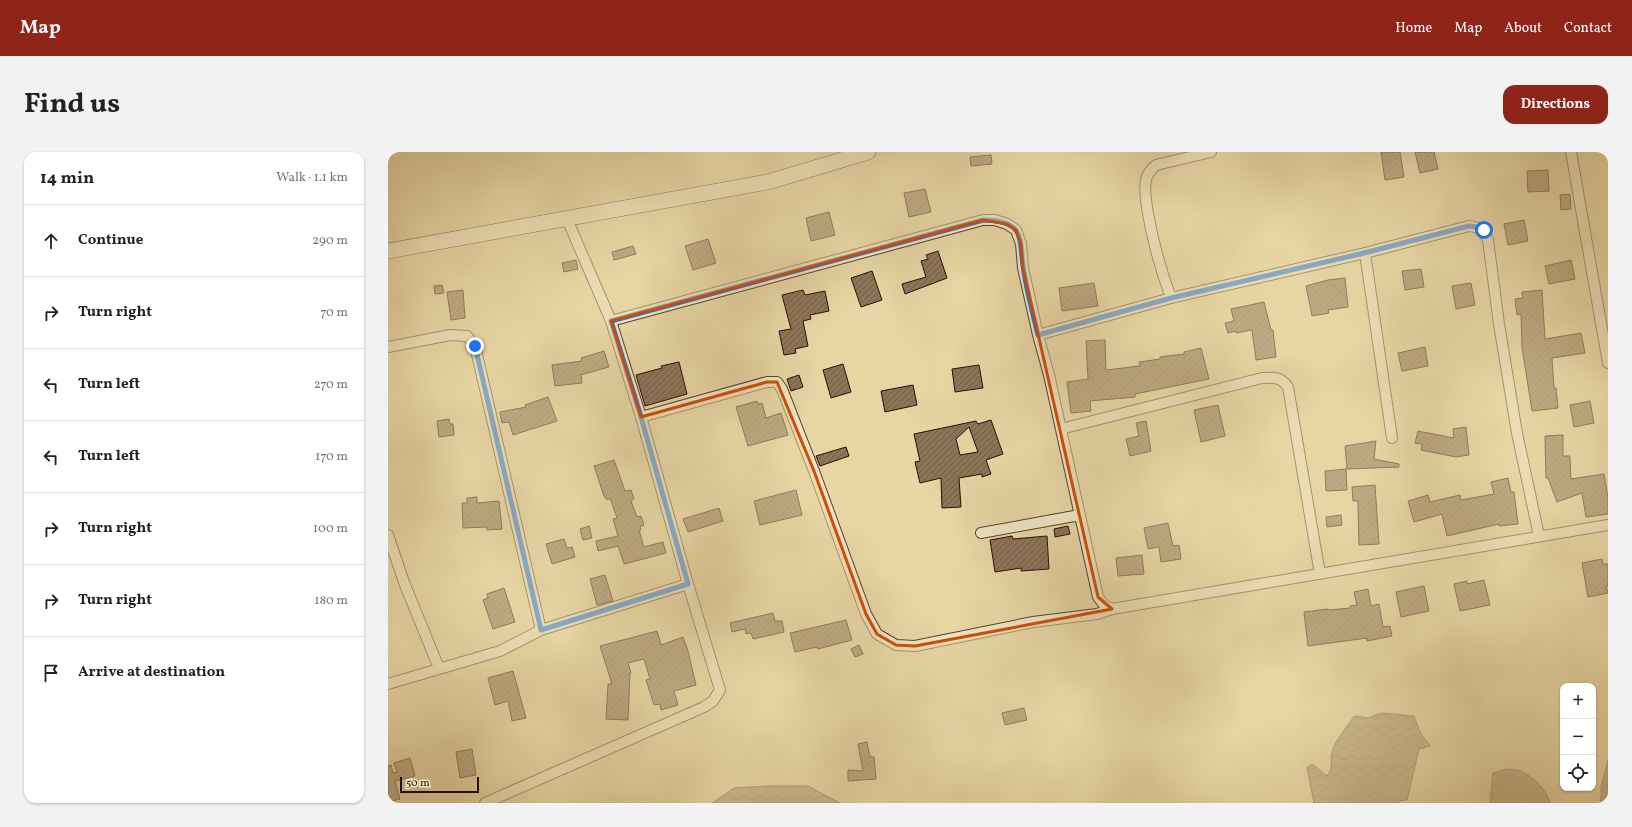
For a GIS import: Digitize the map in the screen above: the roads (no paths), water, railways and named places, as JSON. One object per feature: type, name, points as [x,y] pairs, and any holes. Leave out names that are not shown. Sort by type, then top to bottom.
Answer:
[{"type":"main road","points":[[388,251],[768,182],[868,152]]},
{"type":"street","points":[[1171,298],[1158,263],[1152,236],[1145,191],[1146,180],[1150,171],[1156,165],[1212,152]]},
{"type":"street","points":[[1571,152],[1603,309],[1608,363]]},
{"type":"street","points":[[485,803],[704,707],[713,701],[720,690],[688,584],[641,417],[611,321],[567,219]]},
{"type":"street","points":[[611,321],[983,220],[995,220],[1007,224],[1016,230],[1021,244],[1023,268],[1038,335],[1049,374],[1098,597],[1104,605],[1112,609]]},
{"type":"street","points":[[1038,335],[1171,298],[1364,253],[1469,226],[1477,227],[1484,230],[1488,240],[1499,324],[1517,433],[1539,536]]},
{"type":"street","points":[[1364,253],[1392,438]]},
{"type":"street","points":[[388,347],[450,335],[467,336],[475,346],[541,630]]},
{"type":"street","points":[[1061,429],[1262,378],[1273,377],[1283,380],[1288,387],[1320,574]]},
{"type":"street","points":[[641,417],[767,382],[777,382],[782,389],[814,471],[866,614],[877,634],[896,645],[916,646],[1033,622],[1097,614],[1112,609],[1608,525]]},
{"type":"street","points":[[981,533],[1080,515]]},
{"type":"street","points":[[388,535],[405,585],[439,668]]},
{"type":"street","points":[[388,684],[500,651],[541,630],[688,584]]},
{"type":"water","points":[[1383,713],[1414,716],[1420,732],[1430,746],[1419,749],[1407,800],[1398,801],[1399,803],[1314,803],[1307,768],[1312,764],[1327,776],[1331,769],[1331,755],[1334,747],[1354,716],[1370,718]]},
{"type":"water","points":[[1608,760],[1608,803],[1601,803],[1601,787]]},
{"type":"water","points":[[1506,769],[1521,771],[1531,778],[1540,785],[1550,803],[1490,803],[1493,773]]},
{"type":"water","points":[[808,786],[840,803],[712,803],[734,788]]}]
